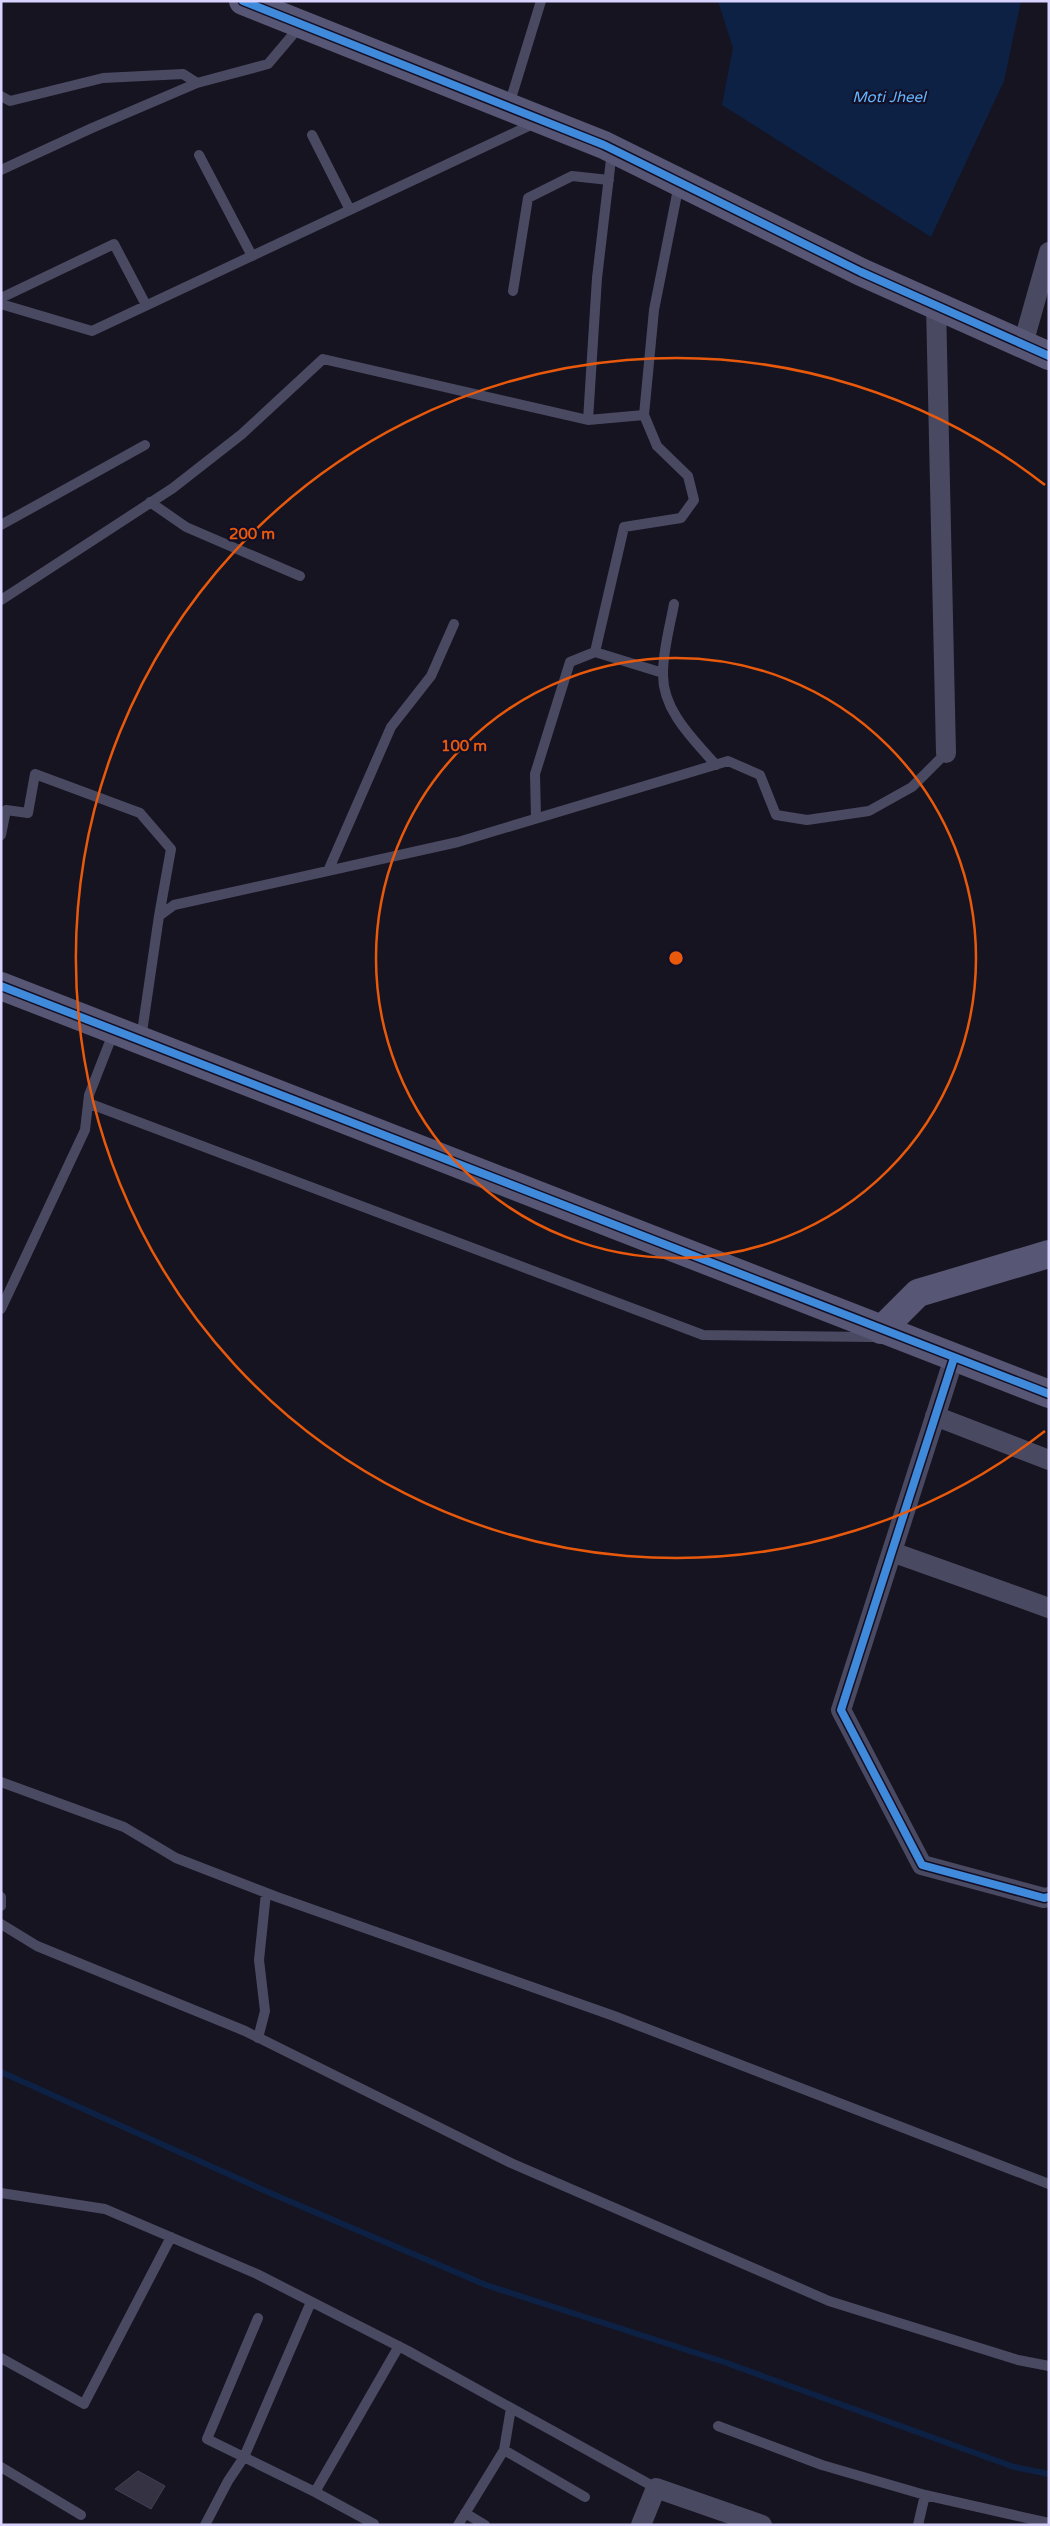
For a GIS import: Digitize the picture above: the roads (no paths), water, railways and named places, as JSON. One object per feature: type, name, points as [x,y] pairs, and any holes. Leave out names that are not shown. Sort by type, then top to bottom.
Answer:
[{"type":"street","points":[[243,1],[612,149],[861,272],[1049,356]]},
{"type":"street","points":[[1023,344],[1049,252]]},
{"type":"street","points":[[936,305],[946,753]]},
{"type":"street","points":[[1,986],[1049,1394]]},
{"type":"street","points":[[882,1330],[918,1293],[1049,1254]]},
{"type":"street","points":[[954,1358],[841,1710],[922,1865],[1044,1898],[1049,1897]]},
{"type":"street","points":[[936,1416],[1049,1460]]},
{"type":"street","points":[[892,1552],[1049,1608]]},
{"type":"street","points":[[641,2525],[656,2488],[762,2525]]},
{"type":"lane","points":[[508,107],[541,1]]},
{"type":"lane","points":[[1,170],[92,128],[198,83],[268,64],[302,25]]},
{"type":"lane","points":[[1,96],[10,101],[103,78],[183,74],[198,83]]},
{"type":"lane","points":[[1,304],[92,331],[541,120]]},
{"type":"lane","points":[[312,135],[350,210]]},
{"type":"lane","points":[[588,420],[597,278],[612,149]]},
{"type":"lane","points":[[199,155],[252,256]]},
{"type":"lane","points":[[513,291],[528,198],[572,176],[609,180]]},
{"type":"lane","points":[[595,652],[624,527],[681,518],[694,500],[688,476],[657,446],[644,415],[654,310],[679,182]]},
{"type":"lane","points":[[1,298],[114,244],[146,306]]},
{"type":"lane","points":[[1,600],[150,502],[242,434],[323,359],[588,420],[644,415]]},
{"type":"lane","points":[[1,525],[145,445]]},
{"type":"lane","points":[[150,502],[186,527],[300,576]]},
{"type":"lane","points":[[674,604],[663,673],[668,701],[687,731],[716,765]]},
{"type":"lane","points":[[328,871],[391,727],[431,676],[454,624]]},
{"type":"lane","points":[[536,818],[535,774],[570,662],[595,652],[663,673]]},
{"type":"lane","points":[[159,916],[174,905],[458,842],[728,761],[760,775],[776,816],[807,820],[869,811],[912,787],[946,753]]},
{"type":"lane","points":[[1,835],[6,810],[28,813],[35,774],[140,813],[171,849],[141,1040]]},
{"type":"lane","points":[[1,1309],[85,1130],[88,1095],[114,1030]]},
{"type":"lane","points":[[88,1103],[703,1335],[872,1338],[882,1330]]},
{"type":"lane","points":[[1,1782],[124,1827],[176,1858],[266,1893],[614,2016],[1049,2184]]},
{"type":"lane","points":[[258,2038],[265,2011],[259,1960],[266,1893]]},
{"type":"lane","points":[[1,1897],[1,1906]]},
{"type":"lane","points":[[1,1924],[37,1946],[258,2038],[510,2164],[829,2300],[1018,2360],[1049,2366]]},
{"type":"lane","points":[[1,2193],[105,2209],[257,2274],[399,2346],[656,2488]]},
{"type":"lane","points":[[1,2358],[84,2404],[172,2237]]},
{"type":"lane","points":[[204,2525],[228,2480],[244,2457],[312,2302]]},
{"type":"lane","points":[[258,2318],[207,2439],[315,2492],[374,2524]]},
{"type":"lane","points":[[315,2492],[399,2346]]},
{"type":"lane","points":[[458,2525],[504,2450],[511,2408]]},
{"type":"lane","points":[[718,2426],[822,2465],[925,2495],[1049,2524]]},
{"type":"lane","points":[[504,2450],[585,2497]]},
{"type":"lane","points":[[1,2467],[81,2515]]},
{"type":"lane","points":[[918,2525],[925,2495]]},
{"type":"lane","points":[[465,2514],[485,2525]]},
{"type":"water","name":"Moti Jheel","points":[[718,1],[1021,1],[1004,81],[931,237],[722,105],[733,48]]},
{"type":"waterway","points":[[1,2072],[277,2196],[486,2285],[721,2361],[1014,2467],[1049,2474]]}]
